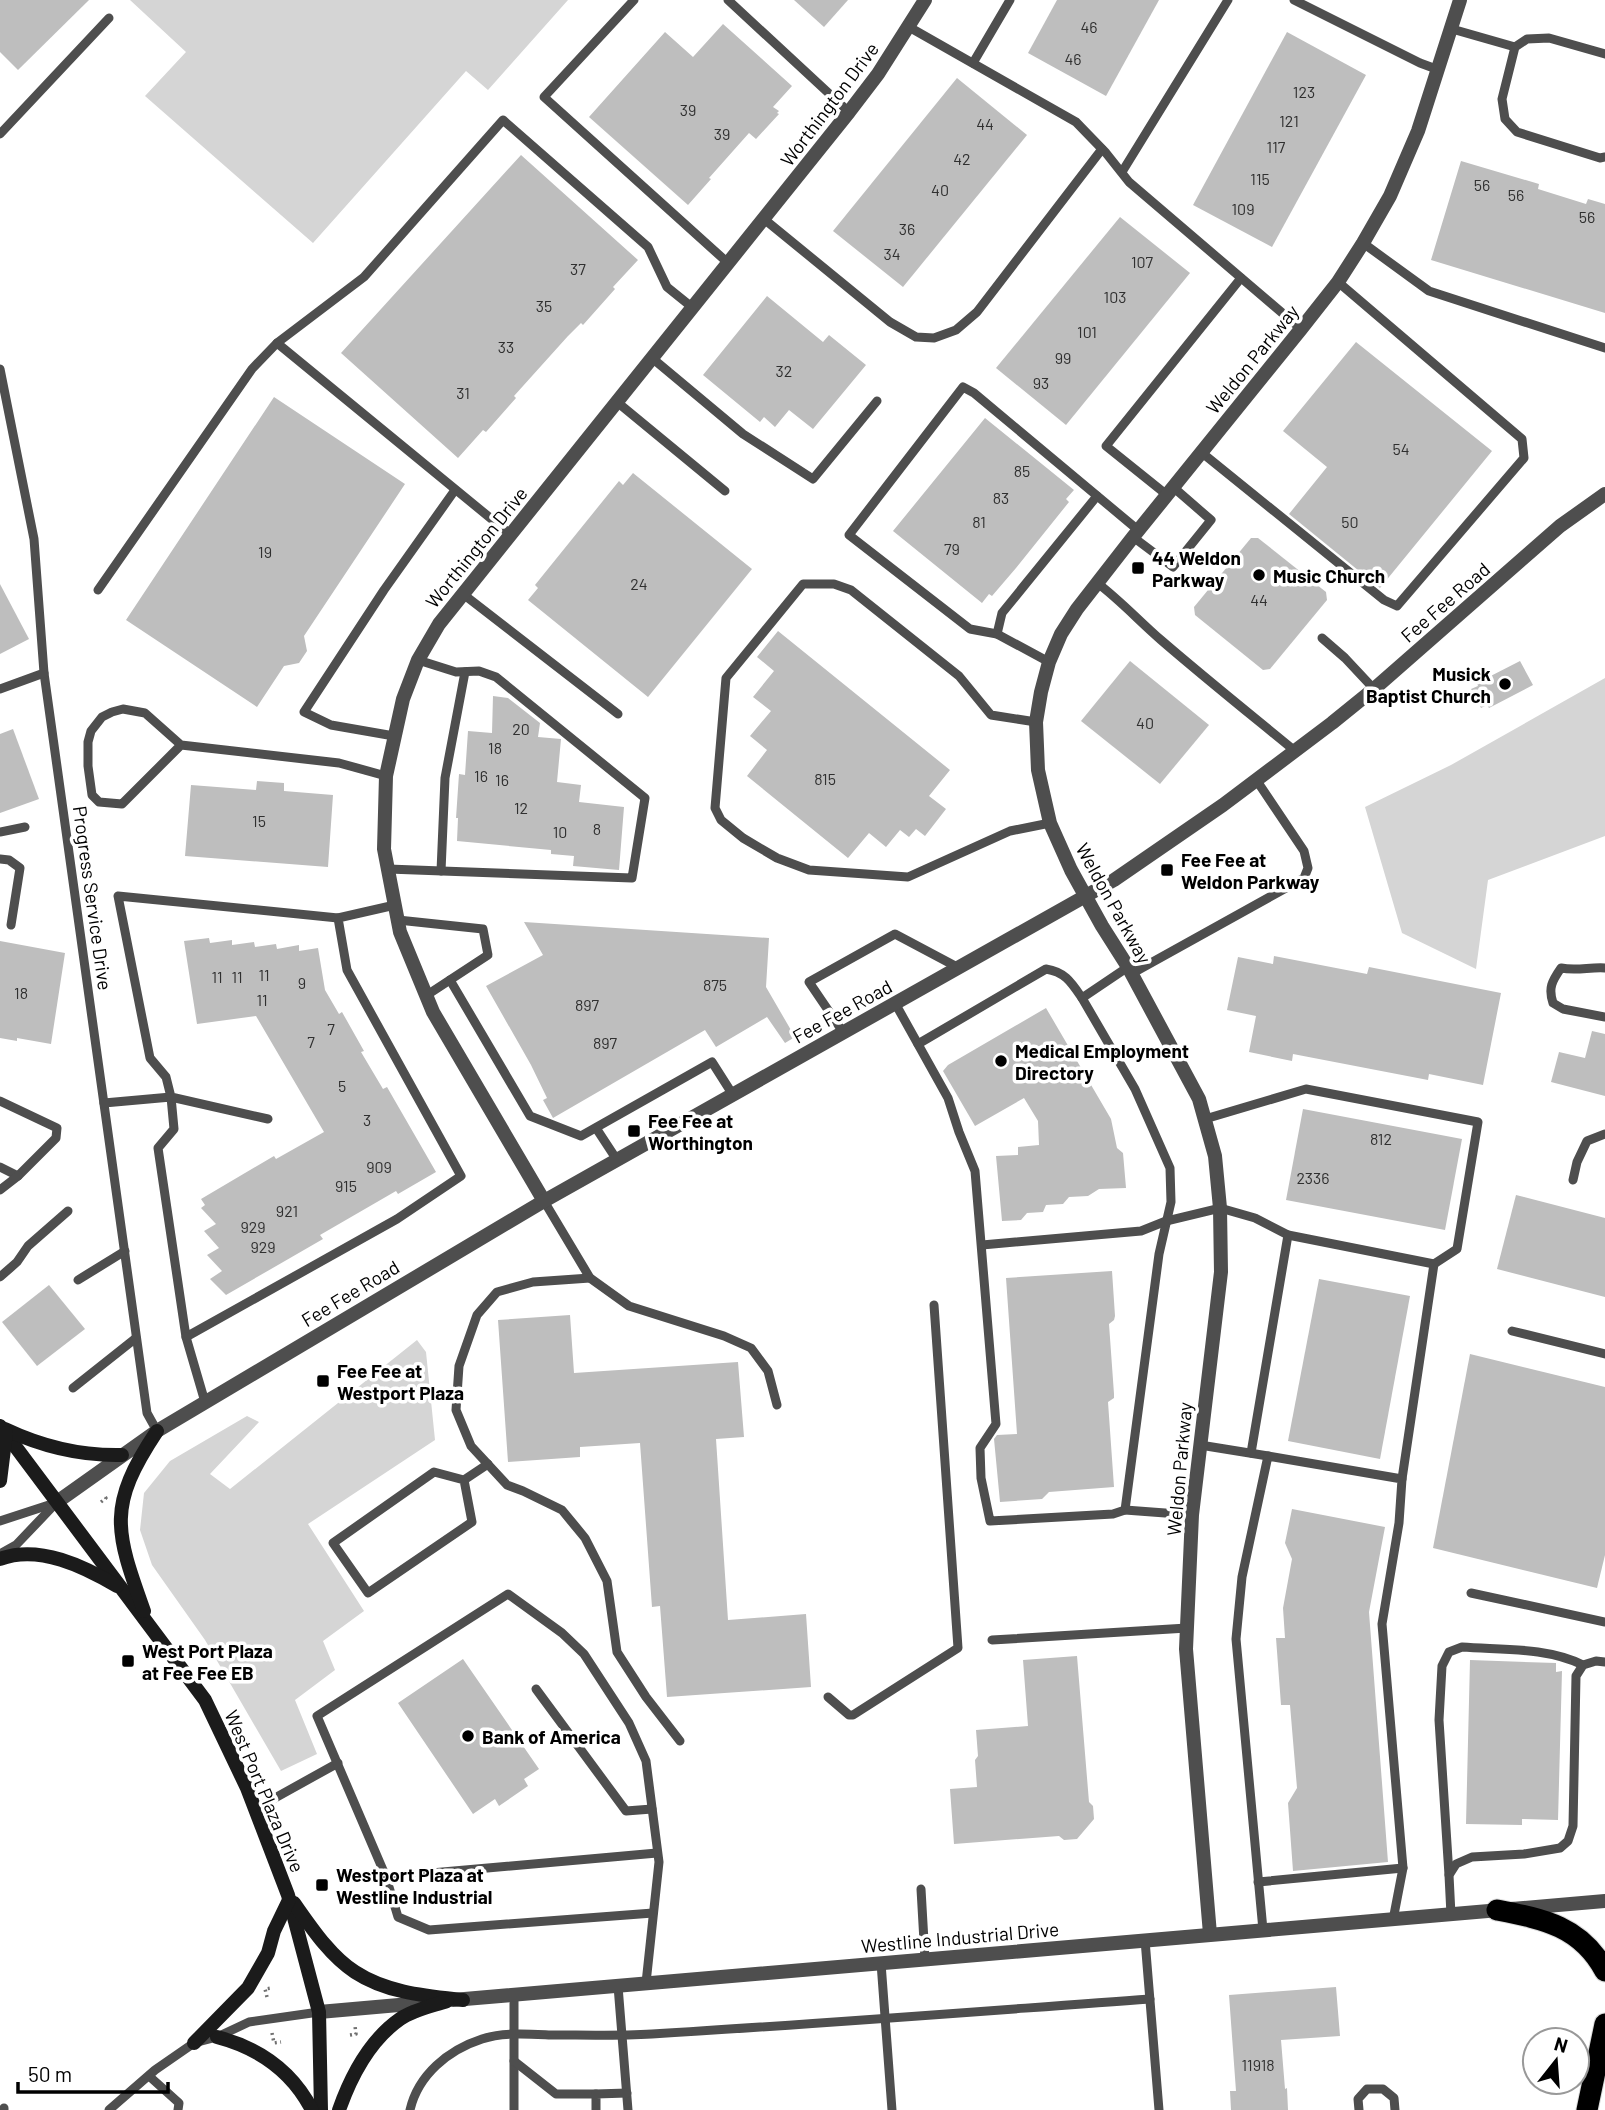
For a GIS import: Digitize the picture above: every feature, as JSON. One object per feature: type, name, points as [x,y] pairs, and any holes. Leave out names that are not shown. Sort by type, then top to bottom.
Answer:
[{"type":"highway","points":[[1497,1910],[1541,1919],[1567,1930],[1600,1962],[1605,1971]]},
{"type":"highway","points":[[1587,2110],[1605,2024]]},
{"type":"main road","points":[[0,1480],[2,1429],[26,1439],[93,1456],[122,1455]]},
{"type":"main road","name":"West Port Plaza Drive","points":[[2,1429],[205,1700],[255,1810],[288,1897],[319,2012],[321,2110]]},
{"type":"main road","points":[[148,1623],[126,1559],[120,1519],[121,1501],[132,1470],[157,1430]]},
{"type":"main road","points":[[0,1557],[22,1555],[65,1560],[122,1590]]},
{"type":"main road","points":[[288,1897],[335,1955],[354,1972],[380,1984],[415,1994],[463,2000]]},
{"type":"main road","points":[[194,2043],[248,1988],[268,1953],[288,1897]]},
{"type":"main road","points":[[339,2110],[347,2087],[363,2059],[385,2033],[401,2018],[447,2001]]},
{"type":"main road","points":[[217,2037],[252,2049],[268,2058],[295,2083],[312,2110]]},
{"type":"street","name":"Worthington Drive","points":[[544,1200],[433,1012],[400,932],[384,849],[386,776],[403,699],[418,660],[439,624],[849,112],[925,0]]},
{"type":"street","name":"Weldon Parkway","points":[[1210,1934],[1186,1649],[1192,1515],[1221,1272],[1220,1208],[1215,1156],[1199,1099],[1086,897],[1050,823],[1038,770],[1036,722],[1049,662],[1062,634],[1096,582],[1301,330],[1338,282],[1363,243],[1390,196],[1418,131],[1461,0]]},
{"type":"street","name":"Fee Fee Road","points":[[57,1503],[157,1430],[544,1200],[1114,880],[1257,781],[1374,689],[1560,527],[1605,494]]},
{"type":"street","name":"Westline Industrial Drive","points":[[319,2012],[1605,1901]]},
{"type":"lane","points":[[634,0],[544,97],[729,263]]},
{"type":"lane","points":[[728,0],[849,112]]},
{"type":"lane","points":[[973,63],[1010,0]]},
{"type":"lane","points":[[1122,172],[1228,0]]},
{"type":"lane","points":[[1294,0],[1439,70]]},
{"type":"lane","points":[[0,134],[109,18]]},
{"type":"lane","points":[[909,27],[1076,122],[1129,182],[1301,330]]},
{"type":"lane","points":[[1452,29],[1515,47]]},
{"type":"lane","points":[[1605,54],[1549,38],[1527,39],[1515,47],[1502,99],[1505,119],[1517,132],[1600,158],[1605,157]]},
{"type":"lane","points":[[98,590],[252,369],[278,343],[364,277],[503,120],[648,247],[667,287],[693,308]]},
{"type":"lane","points":[[764,219],[890,322],[916,337],[934,338],[956,330],[977,312],[1102,149]]},
{"type":"lane","points":[[1363,243],[1429,291],[1605,348]]},
{"type":"lane","points":[[1049,662],[997,634],[970,629],[849,535],[963,387],[974,393],[1097,496],[1173,567],[1211,520],[1106,446],[1241,278]]},
{"type":"lane","points":[[1201,452],[1384,600],[1397,606],[1524,458],[1522,439],[1338,282]]},
{"type":"lane","points":[[278,343],[511,535]]},
{"type":"lane","points":[[652,358],[743,434],[813,479],[877,401]]},
{"type":"lane","name":"Progress Service Drive","points":[[0,369],[34,539],[44,673],[147,1413],[157,1430]]},
{"type":"lane","points":[[617,402],[725,491]]},
{"type":"lane","points":[[394,736],[331,725],[304,712],[384,590],[455,490]]},
{"type":"lane","points":[[997,634],[1002,613],[1097,496]]},
{"type":"lane","points":[[1096,582],[1227,697],[1295,751]]},
{"type":"lane","points":[[1036,722],[991,715],[959,676],[852,590],[834,584],[803,584],[726,678],[715,807],[721,820],[743,838],[777,858],[809,870],[908,877],[1010,831],[1050,823]]},
{"type":"lane","points":[[463,594],[618,714]]},
{"type":"lane","points":[[1322,638],[1374,689]]},
{"type":"lane","points":[[388,869],[632,878],[645,798],[496,677],[479,671],[456,672],[418,660]]},
{"type":"lane","points":[[441,871],[445,778],[465,671]]},
{"type":"lane","points":[[0,689],[44,673]]},
{"type":"lane","points":[[181,745],[122,804],[99,802],[92,795],[88,766],[91,731],[102,717],[123,709],[145,713],[181,745],[339,763],[386,776]]},
{"type":"lane","points":[[1082,998],[1304,878],[1308,869],[1304,851],[1257,781]]},
{"type":"lane","points":[[0,832],[25,827]]},
{"type":"lane","points":[[0,859],[9,859],[20,868],[11,925]]},
{"type":"lane","points":[[205,1402],[186,1337],[158,1148],[174,1129],[171,1097],[166,1077],[150,1058],[118,896],[338,918],[397,913],[483,929],[488,956],[426,995]]},
{"type":"lane","points":[[186,1337],[397,1219],[461,1176],[347,970],[338,918]]},
{"type":"lane","points":[[843,1032],[809,982],[895,934],[959,968]]},
{"type":"lane","points":[[1605,968],[1577,971],[1561,968],[1551,981],[1550,993],[1553,1003],[1563,1009],[1605,1017]]},
{"type":"lane","points":[[918,1044],[1046,969],[1059,971],[1072,983],[1082,998],[1135,1089],[1170,1168],[1171,1202],[1159,1254],[1125,1510]]},
{"type":"lane","points":[[450,980],[530,1116],[581,1136],[712,1062],[733,1095]]},
{"type":"lane","points":[[895,1003],[948,1098],[975,1171],[996,1424],[980,1448],[981,1478],[990,1521],[1113,1514],[1125,1510],[1192,1515]]},
{"type":"lane","points":[[982,1245],[1141,1231],[1166,1221],[1220,1208],[1255,1218],[1289,1235],[1434,1264],[1457,1249],[1478,1122],[1306,1089],[1205,1119]]},
{"type":"lane","points":[[104,1103],[171,1097],[268,1119]]},
{"type":"lane","points":[[0,1101],[57,1128],[56,1138],[0,1190]]},
{"type":"lane","points":[[596,1128],[617,1160]]},
{"type":"lane","points":[[1573,1180],[1577,1162],[1587,1141],[1605,1134]]},
{"type":"lane","points":[[0,1167],[18,1176]]},
{"type":"lane","points":[[544,1200],[590,1278],[629,1306],[724,1336],[751,1348],[768,1371],[777,1405]]},
{"type":"lane","points":[[0,1277],[18,1262],[28,1246],[68,1211]]},
{"type":"lane","points":[[1251,1453],[1289,1235]]},
{"type":"lane","points":[[78,1280],[125,1251]]},
{"type":"lane","points":[[1393,1920],[1403,1868],[1382,1624],[1399,1523],[1402,1479],[1434,1264]]},
{"type":"lane","points":[[590,1278],[533,1282],[498,1292],[477,1315],[459,1366],[456,1410],[471,1446],[507,1485],[562,1510],[585,1538],[607,1581],[617,1652],[646,1697],[680,1741]]},
{"type":"lane","points":[[828,1697],[849,1715],[853,1715],[958,1648],[934,1305]]},
{"type":"lane","points":[[1512,1331],[1605,1354]]},
{"type":"lane","points":[[73,1388],[136,1338]]},
{"type":"lane","points":[[1200,1445],[1402,1479]]},
{"type":"lane","points":[[1263,1930],[1236,1639],[1242,1577],[1268,1455]]},
{"type":"lane","points":[[464,1480],[472,1522],[368,1593],[332,1543],[434,1472],[464,1480],[488,1464]]},
{"type":"lane","points":[[0,1521],[57,1503]]},
{"type":"lane","points":[[0,1557],[16,1545],[57,1503]]},
{"type":"lane","points":[[1471,1593],[1605,1622]]},
{"type":"lane","points":[[646,1983],[659,1862],[646,1761],[629,1723],[584,1654],[562,1633],[508,1594],[317,1716],[387,1877],[397,1917],[429,1930],[653,1913]]},
{"type":"lane","points":[[992,1640],[1187,1628]]},
{"type":"lane","points":[[1451,1915],[1439,1720],[1442,1666],[1449,1652],[1462,1647],[1549,1654],[1567,1657],[1583,1665]]},
{"type":"lane","points":[[1449,1875],[1456,1864],[1472,1857],[1524,1854],[1559,1848],[1569,1841],[1573,1826],[1576,1676],[1583,1665],[1596,1661],[1605,1662]]},
{"type":"lane","points":[[536,1689],[625,1811],[652,1809]]},
{"type":"lane","points":[[255,1810],[338,1763]]},
{"type":"lane","points":[[387,1877],[657,1853]]},
{"type":"lane","points":[[1258,1882],[1403,1868]]},
{"type":"lane","points":[[920,1889],[925,1959]]},
{"type":"lane","points":[[1145,1940],[1159,2110]]},
{"type":"lane","points":[[881,1963],[892,2110]]},
{"type":"lane","points":[[618,1986],[628,2110]]},
{"type":"lane","points":[[514,1995],[514,2110]]},
{"type":"lane","points":[[410,2110],[412,2098],[433,2066],[483,2039],[514,2034],[622,2036],[1150,1999]]},
{"type":"lane","points":[[109,2110],[194,2043],[217,2037],[250,2022],[319,2012]]},
{"type":"lane","points":[[514,2061],[556,2094],[627,2093]]},
{"type":"lane","points":[[149,2076],[178,2103],[178,2110]]},
{"type":"lane","points":[[1359,2110],[1358,2099],[1367,2089],[1383,2089],[1394,2098],[1395,2110]]},
{"type":"lane","points":[[596,2094],[596,2110]]},
{"type":"path","points":[[101,1502],[107,1498],[103,1495]]},
{"type":"path","points":[[350,2035],[356,2034],[355,2026]]},
{"type":"path","points":[[272,2031],[274,2043],[281,2042]]},
{"type":"shaded area","points":[[130,0],[568,0],[488,90],[466,71],[313,243],[145,96],[186,52]]},
{"type":"shaded area","points":[[1605,678],[1605,836],[1488,880],[1476,969],[1402,933],[1365,807],[1451,765]]},
{"type":"shaded area","points":[[417,1340],[426,1352],[435,1440],[308,1524],[364,1611],[323,1641],[335,1670],[295,1700],[317,1754],[281,1771],[205,1640],[152,1565],[140,1530],[144,1493],[170,1461],[247,1416],[259,1422],[210,1474],[230,1489]]},
{"type":"building","points":[[0,0],[89,0],[18,70],[0,52]]},
{"type":"building","points":[[794,0],[848,0],[824,27]]},
{"type":"building","points":[[1057,0],[1159,0],[1106,96],[1028,53]]},
{"type":"building","points":[[723,24],[792,86],[773,107],[779,114],[756,139],[749,133],[688,205],[589,117],[665,32],[693,57]]},
{"type":"building","points":[[1287,32],[1366,75],[1272,247],[1193,205]]},
{"type":"building","points":[[957,78],[1027,135],[903,287],[833,231]]},
{"type":"building","points":[[521,155],[638,260],[583,325],[581,323],[568,336],[514,396],[516,398],[486,432],[483,430],[458,458],[341,353]]},
{"type":"building","points":[[1461,161],[1539,184],[1538,189],[1586,204],[1588,199],[1605,204],[1605,313],[1431,260]]},
{"type":"building","points":[[1120,217],[1190,273],[1066,425],[996,368]]},
{"type":"building","points":[[767,296],[823,342],[829,335],[866,365],[813,429],[789,410],[775,427],[764,417],[760,422],[703,375]]},
{"type":"building","points":[[1356,342],[1492,451],[1380,588],[1289,514],[1327,467],[1283,431]]},
{"type":"building","points":[[274,397],[405,484],[304,636],[307,651],[299,663],[284,666],[257,707],[126,620]]},
{"type":"building","points":[[985,418],[1074,490],[1066,499],[1069,502],[1016,568],[992,596],[989,594],[982,603],[893,531]]},
{"type":"building","points":[[633,473],[752,569],[648,697],[528,600],[538,588],[535,585],[619,481],[623,485]]},
{"type":"building","points":[[1251,538],[1258,538],[1326,592],[1327,600],[1270,669],[1263,670],[1195,615],[1194,607]]},
{"type":"building","points":[[0,584],[29,639],[0,654]]},
{"type":"building","points":[[778,631],[950,770],[929,796],[946,809],[925,836],[916,829],[909,837],[900,830],[886,847],[869,833],[848,858],[747,776],[767,750],[750,736],[771,711],[753,697],[774,671],[757,657]]},
{"type":"building","points":[[1130,661],[1209,725],[1160,784],[1081,721]]},
{"type":"building","name":"Musick Baptist Church","points":[[1520,661],[1533,685],[1489,708],[1487,705],[1481,708],[1471,689],[1478,686],[1477,683]]},
{"type":"building","points":[[493,696],[508,698],[540,723],[538,737],[561,739],[557,782],[581,785],[579,802],[624,807],[619,870],[573,866],[574,856],[551,854],[551,850],[457,841],[459,774],[465,775],[468,731],[492,733]]},
{"type":"building","points":[[13,729],[39,799],[0,813],[0,734]]},
{"type":"building","points":[[257,781],[284,783],[284,791],[333,795],[328,867],[185,856],[191,785],[256,790]]},
{"type":"building","points":[[524,922],[769,938],[766,987],[795,1037],[785,1043],[767,1017],[716,1047],[705,1030],[553,1118],[543,1100],[547,1098],[531,1065],[486,986],[543,955]]},
{"type":"building","points":[[209,938],[210,943],[232,940],[232,945],[254,942],[255,947],[276,944],[277,949],[299,945],[299,951],[318,948],[325,990],[339,1014],[342,1012],[364,1051],[361,1052],[383,1089],[387,1087],[436,1172],[398,1194],[396,1191],[320,1235],[323,1239],[226,1295],[210,1279],[222,1271],[207,1255],[219,1248],[204,1231],[216,1224],[201,1208],[205,1205],[201,1199],[274,1156],[276,1159],[324,1132],[256,1016],[197,1024],[184,941]]},
{"type":"building","points":[[0,941],[65,953],[51,1044],[0,1038]]},
{"type":"building","points":[[1274,956],[1367,974],[1369,967],[1501,993],[1483,1085],[1429,1074],[1428,1080],[1293,1054],[1292,1061],[1249,1052],[1256,1016],[1227,1010],[1238,957],[1273,964]]},
{"type":"building","points":[[1046,1008],[1111,1119],[1117,1148],[1123,1153],[1126,1188],[1099,1189],[1088,1196],[1069,1197],[1063,1204],[1046,1205],[1043,1212],[1027,1213],[1021,1220],[1002,1221],[996,1156],[1018,1155],[1018,1147],[1039,1145],[1038,1121],[1024,1098],[975,1126],[943,1071],[948,1065]]},
{"type":"building","points":[[1592,1031],[1605,1034],[1605,1096],[1551,1082],[1559,1052],[1585,1058]]},
{"type":"building","points":[[1303,1109],[1462,1139],[1445,1230],[1286,1200]]},
{"type":"building","points":[[1516,1195],[1605,1218],[1605,1297],[1497,1269]]},
{"type":"building","points":[[1112,1271],[1115,1316],[1109,1324],[1114,1398],[1108,1402],[1114,1487],[1049,1492],[1042,1499],[1000,1502],[994,1439],[997,1435],[1017,1434],[1006,1278]]},
{"type":"building","points":[[1319,1279],[1410,1296],[1380,1459],[1288,1441]]},
{"type":"building","points":[[49,1285],[85,1329],[37,1366],[2,1322]]},
{"type":"building","points":[[570,1315],[574,1373],[738,1362],[744,1437],[716,1439],[728,1620],[806,1614],[811,1687],[667,1697],[660,1606],[652,1607],[640,1443],[580,1447],[580,1457],[508,1462],[498,1320]]},
{"type":"building","points":[[1470,1354],[1605,1387],[1605,1555],[1597,1588],[1433,1548]]},
{"type":"building","points":[[1292,1509],[1385,1527],[1369,1612],[1388,1862],[1293,1871],[1288,1803],[1297,1788],[1290,1705],[1281,1705],[1276,1638],[1285,1638],[1283,1608],[1292,1559],[1285,1543]]},
{"type":"building","points":[[1077,1656],[1089,1802],[1093,1806],[1094,1819],[1077,1839],[1064,1840],[1059,1836],[954,1844],[950,1789],[977,1787],[976,1730],[1028,1726],[1023,1660]]},
{"type":"building","name":"Bank of America","points":[[463,1659],[539,1769],[524,1779],[528,1786],[499,1806],[495,1799],[473,1814],[398,1703]]},
{"type":"building","points":[[1470,1660],[1556,1663],[1556,1672],[1562,1671],[1558,1820],[1522,1819],[1522,1825],[1466,1824]]},
{"type":"building","points":[[1336,1987],[1340,2036],[1281,2040],[1288,2110],[1231,2110],[1230,2091],[1236,2091],[1229,1995]]},
{"type":"place","name":"44 Weldon Parkway","points":[[1138,568]]},
{"type":"place","name":"Music Church","points":[[1259,575]]},
{"type":"place","name":"Musick Baptist Church","points":[[1505,684]]},
{"type":"place","name":"Fee Fee at Weldon Parkway","points":[[1167,870]]},
{"type":"place","name":"Medical Employment Directory","points":[[1001,1061]]},
{"type":"place","name":"Fee Fee at Worthington","points":[[634,1131]]},
{"type":"place","name":"Fee Fee at Westport Plaza","points":[[323,1381]]},
{"type":"place","name":"West Port Plaza at Fee Fee EB","points":[[128,1661]]},
{"type":"place","name":"Bank of America","points":[[468,1736]]},
{"type":"place","name":"Westport Plaza at Westline Industrial","points":[[322,1885]]}]
